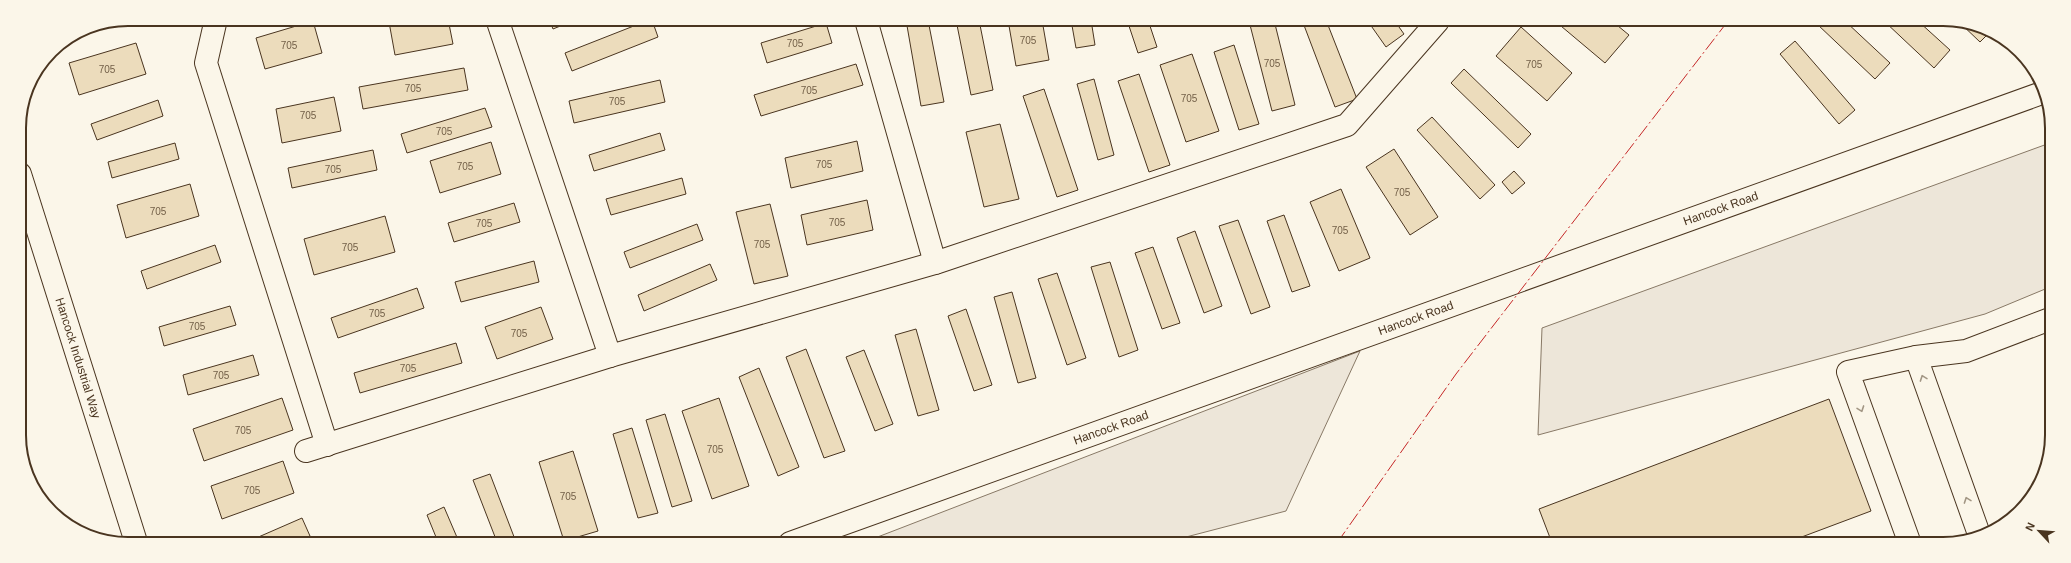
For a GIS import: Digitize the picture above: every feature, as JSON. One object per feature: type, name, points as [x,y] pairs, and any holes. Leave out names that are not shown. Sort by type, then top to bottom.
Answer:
[{"type":"street","points":[[214,26],[206,63],[327,445]]},
{"type":"street","points":[[498,26],[610,356]]},
{"type":"street","points":[[868,26],[936,262]]},
{"type":"street","points":[[306,451],[610,356],[936,262],[1347,125],[1433,26]]},
{"type":"street","name":"Hancock Road","points":[[807,537],[2039,94]]},
{"type":"street","name":"Hancock Industrial Way","points":[[26,193],[134,537]]},
{"type":"street","points":[[1907,537],[1848,372],[1916,357],[1966,351],[2045,321]]},
{"type":"street","points":[[1916,357],[1978,531]]},
{"type":"shaded area","points":[[2045,145],[2045,289],[1985,314],[1538,435],[1542,328]]},
{"type":"shaded area","points":[[1360,351],[1286,511],[1186,537],[878,537]]},
{"type":"building","points":[[296,26],[314,26],[322,53],[265,69],[256,38]]},
{"type":"building","points":[[390,26],[449,26],[453,44],[395,55]]},
{"type":"building","points":[[552,26],[560,26],[553,29]]},
{"type":"building","points":[[634,26],[654,26],[658,37],[572,71],[565,53]]},
{"type":"building","points":[[816,26],[827,26],[832,43],[767,63],[761,43]]},
{"type":"building","points":[[907,26],[929,26],[944,102],[921,106]]},
{"type":"building","points":[[957,26],[980,26],[993,90],[971,95]]},
{"type":"building","points":[[1009,26],[1043,26],[1049,60],[1016,66]]},
{"type":"building","points":[[1072,26],[1092,26],[1095,45],[1076,48]]},
{"type":"building","points":[[1129,26],[1150,26],[1157,47],[1138,53]]},
{"type":"building","points":[[1250,26],[1275,26],[1295,105],[1272,111]]},
{"type":"building","points":[[1304,26],[1328,26],[1357,99],[1335,107]]},
{"type":"building","points":[[1371,26],[1398,26],[1404,34],[1386,47]]},
{"type":"building","points":[[1561,26],[1618,26],[1629,35],[1605,63]]},
{"type":"building","points":[[1819,26],[1850,26],[1890,63],[1875,79]]},
{"type":"building","points":[[1889,26],[1924,26],[1950,50],[1934,68]]},
{"type":"building","points":[[1521,27],[1572,73],[1547,101],[1496,56]]},
{"type":"building","points":[[1966,29],[1976,31],[1986,36],[1980,42]]},
{"type":"building","points":[[1795,41],[1855,110],[1839,124],[1780,54]]},
{"type":"building","points":[[136,43],[146,74],[79,95],[69,63]]},
{"type":"building","points":[[1234,45],[1259,124],[1239,130],[1214,52]]},
{"type":"building","points":[[1192,54],[1219,131],[1186,142],[1160,65]]},
{"type":"building","points":[[856,64],[863,85],[761,116],[754,95]]},
{"type":"building","points":[[464,68],[468,90],[363,109],[359,87]]},
{"type":"building","points":[[1464,69],[1531,134],[1518,148],[1451,83]]},
{"type":"building","points":[[1139,74],[1170,165],[1149,172],[1118,81]]},
{"type":"building","points":[[1094,79],[1114,155],[1098,160],[1077,84]]},
{"type":"building","points":[[660,80],[665,102],[574,123],[569,101]]},
{"type":"building","points":[[1044,89],[1078,190],[1057,197],[1023,96]]},
{"type":"building","points":[[334,97],[341,131],[282,143],[276,109]]},
{"type":"building","points":[[158,100],[163,116],[97,140],[91,124]]},
{"type":"building","points":[[485,108],[492,127],[407,153],[401,134]]},
{"type":"building","points":[[1432,117],[1495,185],[1480,199],[1417,130]]},
{"type":"building","points":[[1000,124],[1019,199],[984,207],[966,132]]},
{"type":"building","points":[[660,133],[665,150],[594,171],[589,155]]},
{"type":"building","points":[[857,141],[863,171],[791,188],[785,158]]},
{"type":"building","points":[[491,142],[501,174],[440,193],[430,161]]},
{"type":"building","points":[[175,143],[179,159],[112,178],[108,162]]},
{"type":"building","points":[[1394,149],[1438,217],[1410,235],[1366,167]]},
{"type":"building","points":[[373,150],[377,170],[292,188],[288,168]]},
{"type":"building","points":[[1514,171],[1525,183],[1512,194],[1502,182]]},
{"type":"building","points":[[682,178],[686,194],[611,215],[606,199]]},
{"type":"building","points":[[190,184],[199,216],[126,238],[117,205]]},
{"type":"building","points":[[1341,189],[1370,258],[1339,271],[1310,202]]},
{"type":"building","points":[[867,200],[873,230],[807,245],[801,215]]},
{"type":"building","points":[[514,203],[520,222],[454,242],[448,223]]},
{"type":"building","points":[[770,204],[788,276],[754,284],[736,212]]},
{"type":"building","points":[[1284,215],[1310,286],[1292,292],[1267,221]]},
{"type":"building","points":[[385,216],[395,252],[314,275],[304,239]]},
{"type":"building","points":[[1238,220],[1270,307],[1251,314],[1219,226]]},
{"type":"building","points":[[697,224],[703,240],[630,268],[624,252]]},
{"type":"building","points":[[1195,231],[1222,306],[1204,313],[1177,238]]},
{"type":"building","points":[[215,245],[221,262],[147,289],[141,271]]},
{"type":"building","points":[[1153,247],[1180,323],[1162,329],[1135,253]]},
{"type":"building","points":[[534,261],[539,282],[461,302],[455,282]]},
{"type":"building","points":[[1110,262],[1138,350],[1119,357],[1091,267]]},
{"type":"building","points":[[710,264],[717,280],[644,311],[638,295]]},
{"type":"building","points":[[1057,273],[1086,358],[1067,365],[1038,279]]},
{"type":"building","points":[[417,288],[424,308],[338,338],[331,318]]},
{"type":"building","points":[[1012,292],[1036,378],[1018,383],[994,297]]},
{"type":"building","points":[[230,306],[236,325],[164,346],[159,327]]},
{"type":"building","points":[[541,307],[553,339],[497,359],[485,327]]},
{"type":"building","points":[[966,309],[992,385],[974,391],[948,316]]},
{"type":"building","points":[[916,329],[939,410],[918,416],[895,335]]},
{"type":"building","points":[[456,343],[462,363],[360,393],[354,373]]},
{"type":"building","points":[[806,349],[845,451],[824,458],[786,357]]},
{"type":"building","points":[[864,350],[893,424],[875,431],[846,357]]},
{"type":"building","points":[[253,355],[259,375],[188,395],[183,375]]},
{"type":"building","points":[[759,368],[799,467],[778,476],[739,377]]},
{"type":"building","points":[[282,398],[293,430],[204,461],[193,429]]},
{"type":"building","points":[[719,398],[749,486],[712,499],[682,411]]},
{"type":"building","points":[[1829,399],[1871,511],[1802,537],[1550,537],[1539,509]]},
{"type":"building","points":[[665,414],[692,501],[672,507],[646,420]]},
{"type":"building","points":[[632,428],[658,513],[638,518],[613,434]]},
{"type":"building","points":[[573,451],[598,531],[578,537],[563,537],[539,462]]},
{"type":"building","points":[[283,461],[294,493],[222,519],[211,486]]},
{"type":"building","points":[[490,474],[514,537],[495,537],[473,480]]},
{"type":"building","points":[[444,507],[457,537],[436,537],[427,515]]},
{"type":"building","points":[[302,518],[310,536],[308,537],[258,537]]},
{"type":"power","points":[[1341,537],[1456,374],[1724,26]]}]
